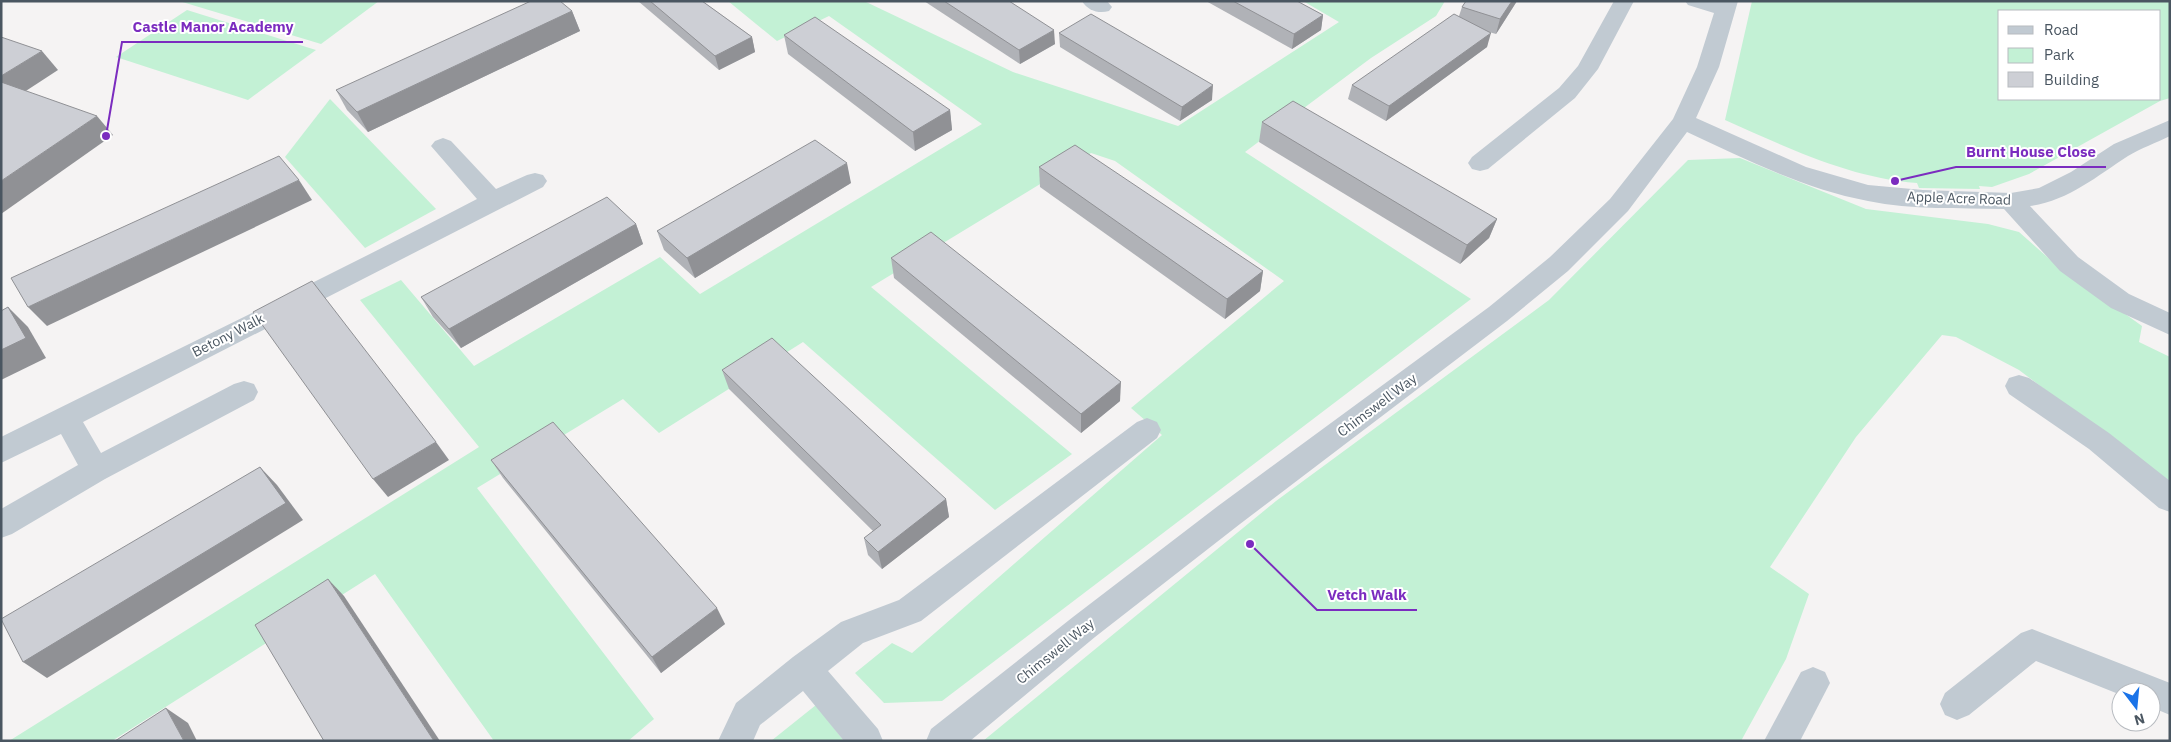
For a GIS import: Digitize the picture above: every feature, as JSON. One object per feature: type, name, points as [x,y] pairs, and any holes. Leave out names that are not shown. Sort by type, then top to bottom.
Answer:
[{"type":"street","points":[[1480,163],[1567,93],[1587,69],[1624,1]]},
{"type":"street","points":[[1695,1],[1727,6]]},
{"type":"street","name":"Chimswell Way","points":[[943,741],[1084,627],[1228,515],[1498,314],[1559,264],[1619,205],[1683,121],[1708,68],[1727,6]]},
{"type":"street","name":"Apple Acre Road","points":[[1683,121],[1798,173],[1868,193],[1923,198],[2011,201],[2044,196],[2079,178],[2122,149],[2170,127]]},
{"type":"street","points":[[443,146],[493,201]]},
{"type":"street","name":"Betony Walk","points":[[1,451],[535,181]]},
{"type":"street","points":[[2011,201],[2070,264],[2120,301],[2170,325]]},
{"type":"street","points":[[2019,386],[2099,441],[2170,499]]},
{"type":"street","points":[[1,525],[95,470],[244,392]]},
{"type":"street","points":[[66,417],[95,470]]},
{"type":"street","points":[[735,741],[748,714],[852,632],[910,611],[1147,430]]},
{"type":"street","points":[[1957,704],[2032,644],[2170,699]]},
{"type":"street","points":[[805,668],[866,741]]},
{"type":"street","points":[[1781,741],[1813,683]]},
{"type":"green space","points":[[179,1],[379,1],[321,44]]},
{"type":"green space","points":[[728,1],[864,1],[1013,72],[1178,126],[1339,22],[1303,1],[1445,1],[1436,16],[1371,58],[1245,152],[1471,299],[942,701],[884,703],[855,673],[892,643],[912,653],[1162,435],[1131,408],[1284,281],[1115,161],[1091,153],[871,287],[1072,454],[995,510],[803,342],[659,433],[623,399],[477,488],[654,719],[628,741],[494,741],[375,574],[112,741],[9,741],[479,447],[360,300],[401,280],[474,366],[660,257],[700,294],[982,124],[829,16],[777,41]]},
{"type":"green space","points":[[1752,1],[2170,1],[2170,98],[2160,101],[2029,174],[1992,187],[1979,186],[1980,189],[1919,188],[1917,183],[1867,175],[1842,168],[1771,141],[1725,120]]},
{"type":"green space","points":[[187,10],[316,50],[248,100],[116,57]]},
{"type":"green space","points":[[330,99],[436,209],[365,248],[285,157]]},
{"type":"green space","points":[[1740,158],[1866,209],[1988,224],[2019,232],[2054,263],[2142,326],[2139,342],[2170,357],[2170,484],[2019,370],[1956,337],[1942,335],[1856,437],[1770,567],[1809,594],[1786,659],[1741,741],[983,741],[1276,501],[1549,300],[1688,160]]},
{"type":"green space","points":[[816,705],[844,741],[771,741]]},
{"type":"building","points":[[531,1],[560,1],[572,11],[357,112],[336,90]]},
{"type":"building","points":[[650,1],[702,1],[752,37],[715,56]]},
{"type":"building","points":[[944,1],[1009,1],[1054,30],[1019,50]]},
{"type":"building","points":[[1233,1],[1297,1],[1323,15],[1294,34]]},
{"type":"building","points":[[1466,1],[1512,1],[1500,19],[1462,7]]},
{"type":"building","points":[[1091,14],[1213,85],[1182,107],[1059,33]]},
{"type":"building","points":[[1454,14],[1491,33],[1389,106],[1352,85]]},
{"type":"building","points":[[815,17],[950,110],[913,132],[784,35]]},
{"type":"building","points":[[1,37],[42,51],[1,76]]},
{"type":"building","points":[[1,82],[97,116],[1,181]]},
{"type":"building","points":[[1293,101],[1497,219],[1467,245],[1262,122]]},
{"type":"building","points":[[815,140],[847,163],[687,258],[657,231]]},
{"type":"building","points":[[1075,145],[1263,271],[1227,299],[1039,167]]},
{"type":"building","points":[[279,156],[299,180],[28,307],[11,278]]},
{"type":"building","points":[[607,197],[636,224],[449,329],[421,297]]},
{"type":"building","points":[[931,232],[1121,382],[1081,414],[891,258]]},
{"type":"building","points":[[312,281],[436,442],[373,479],[253,312]]},
{"type":"building","points":[[8,307],[26,338],[1,350],[1,311]]},
{"type":"building","points":[[772,338],[946,499],[878,552],[864,538],[881,525],[722,370]]},
{"type":"building","points":[[553,422],[717,608],[652,657],[491,460]]},
{"type":"building","points":[[260,467],[286,503],[23,662],[1,619]]},
{"type":"building","points":[[328,579],[434,741],[324,741],[255,625]]},
{"type":"building","points":[[166,708],[184,741],[115,741]]},
{"type":"place","name":"Castle Manor Academy","points":[[106,136]]},
{"type":"place","name":"Burnt House Close","points":[[1895,181]]},
{"type":"place","name":"Vetch Walk","points":[[1250,544]]}]
